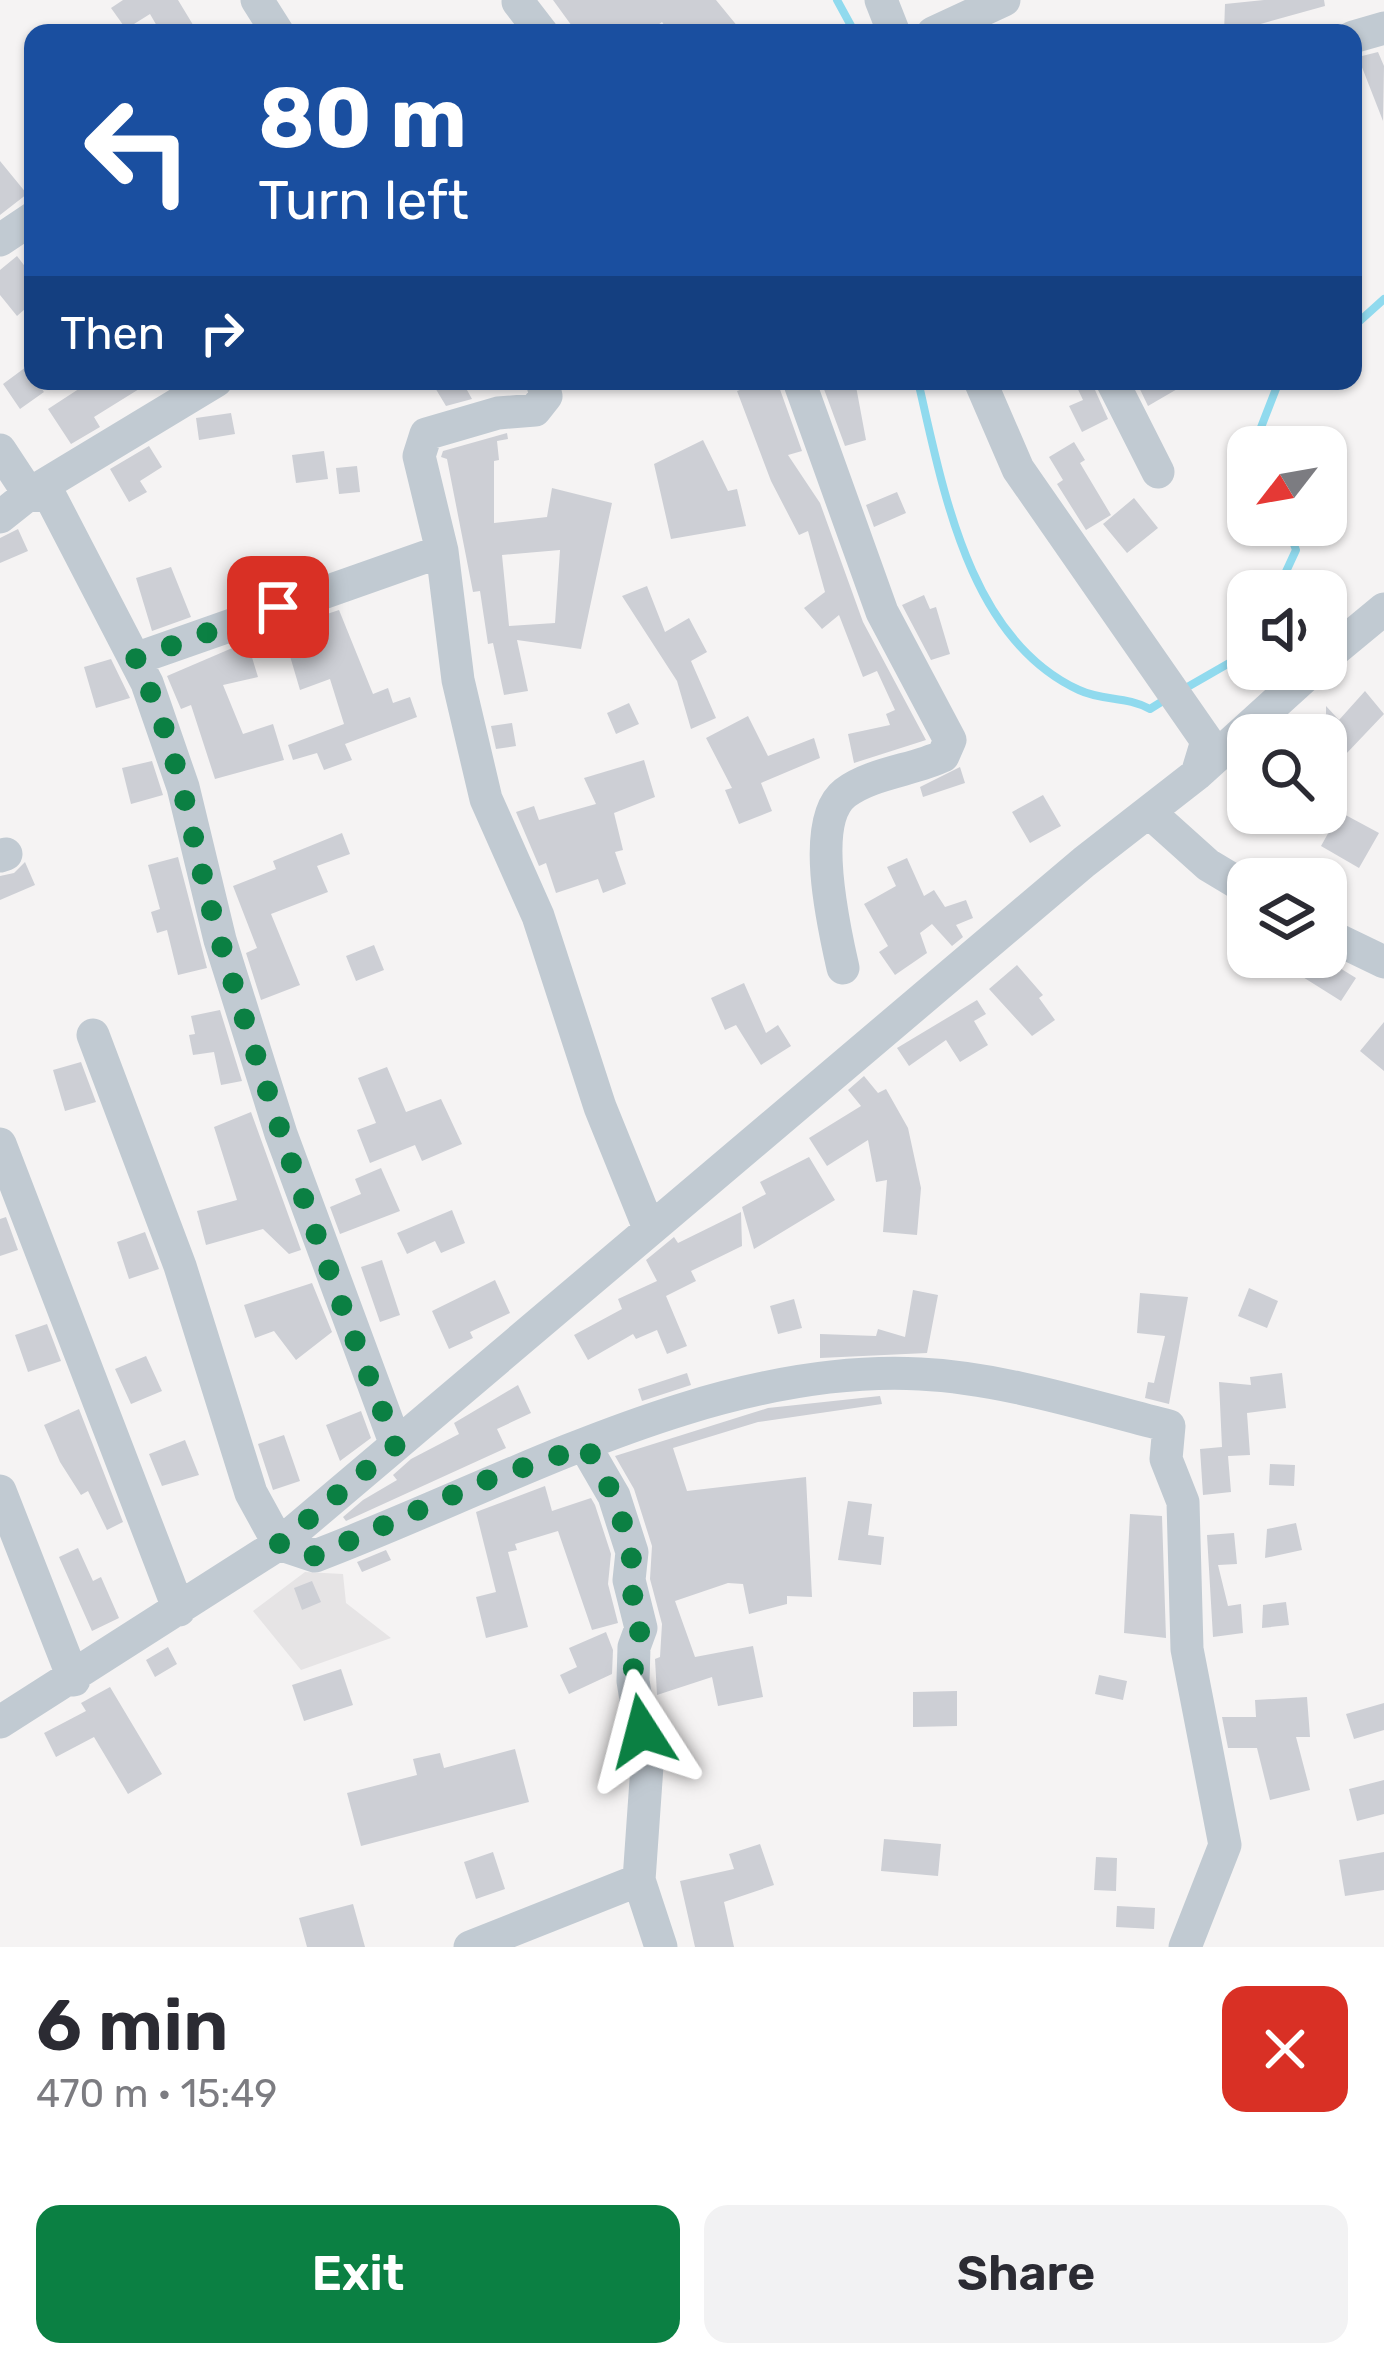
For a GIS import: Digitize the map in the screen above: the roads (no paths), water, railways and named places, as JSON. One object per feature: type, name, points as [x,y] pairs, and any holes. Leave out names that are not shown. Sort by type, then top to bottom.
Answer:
[{"type":"street","points":[[952,24],[1004,0]]},
{"type":"street","points":[[0,517],[29,494],[201,390]]},
{"type":"street","points":[[545,390],[535,410],[498,413],[420,440],[419,456],[442,551],[458,680],[486,799],[538,916],[600,1107],[649,1228]]},
{"type":"street","points":[[802,390],[882,612],[950,740],[944,756],[846,792],[830,812],[828,900],[843,968]]},
{"type":"street","points":[[984,390],[1018,469],[1207,741],[1197,774]]},
{"type":"street","points":[[1117,390],[1158,472]]},
{"type":"street","points":[[0,450],[29,494]]},
{"type":"street","points":[[29,494],[50,496],[135,659],[183,787],[220,940],[281,1134],[396,1445]]},
{"type":"street","points":[[135,659],[442,551]]},
{"type":"street","points":[[1347,640],[1384,609]]},
{"type":"street","points":[[0,1722],[74,1680],[279,1544],[649,1228],[1197,774],[1290,690]]},
{"type":"street","points":[[1149,812],[1227,876]]},
{"type":"street","points":[[1347,944],[1384,962]]},
{"type":"street","points":[[92,1035],[180,1266],[250,1492],[279,1544],[315,1556],[484,1481],[700,1407],[817,1378],[921,1374],[1049,1396],[1169,1426],[1166,1459],[1183,1502],[1187,1649],[1225,1845],[1185,1947]]},
{"type":"street","points":[[0,1144],[178,1610]]},
{"type":"street","points":[[586,1446],[614,1496],[632,1552],[629,1580],[641,1628],[634,1647],[633,1681],[647,1766],[639,1880],[661,1947]]},
{"type":"street","points":[[0,1491],[74,1680]]},
{"type":"street","points":[[470,1947],[639,1880]]},
{"type":"waterway","points":[[837,0],[850,24]]},
{"type":"waterway","points":[[1362,319],[1384,299]]},
{"type":"waterway","points":[[920,390],[966,556],[1011,635],[1041,666],[1079,690],[1150,709],[1166,699]]},
{"type":"waterway","points":[[1262,426],[1276,390]]},
{"type":"waterway","points":[[1287,570],[1295,546]]},
{"type":"waterway","points":[[1184,689],[1227,664]]}]
